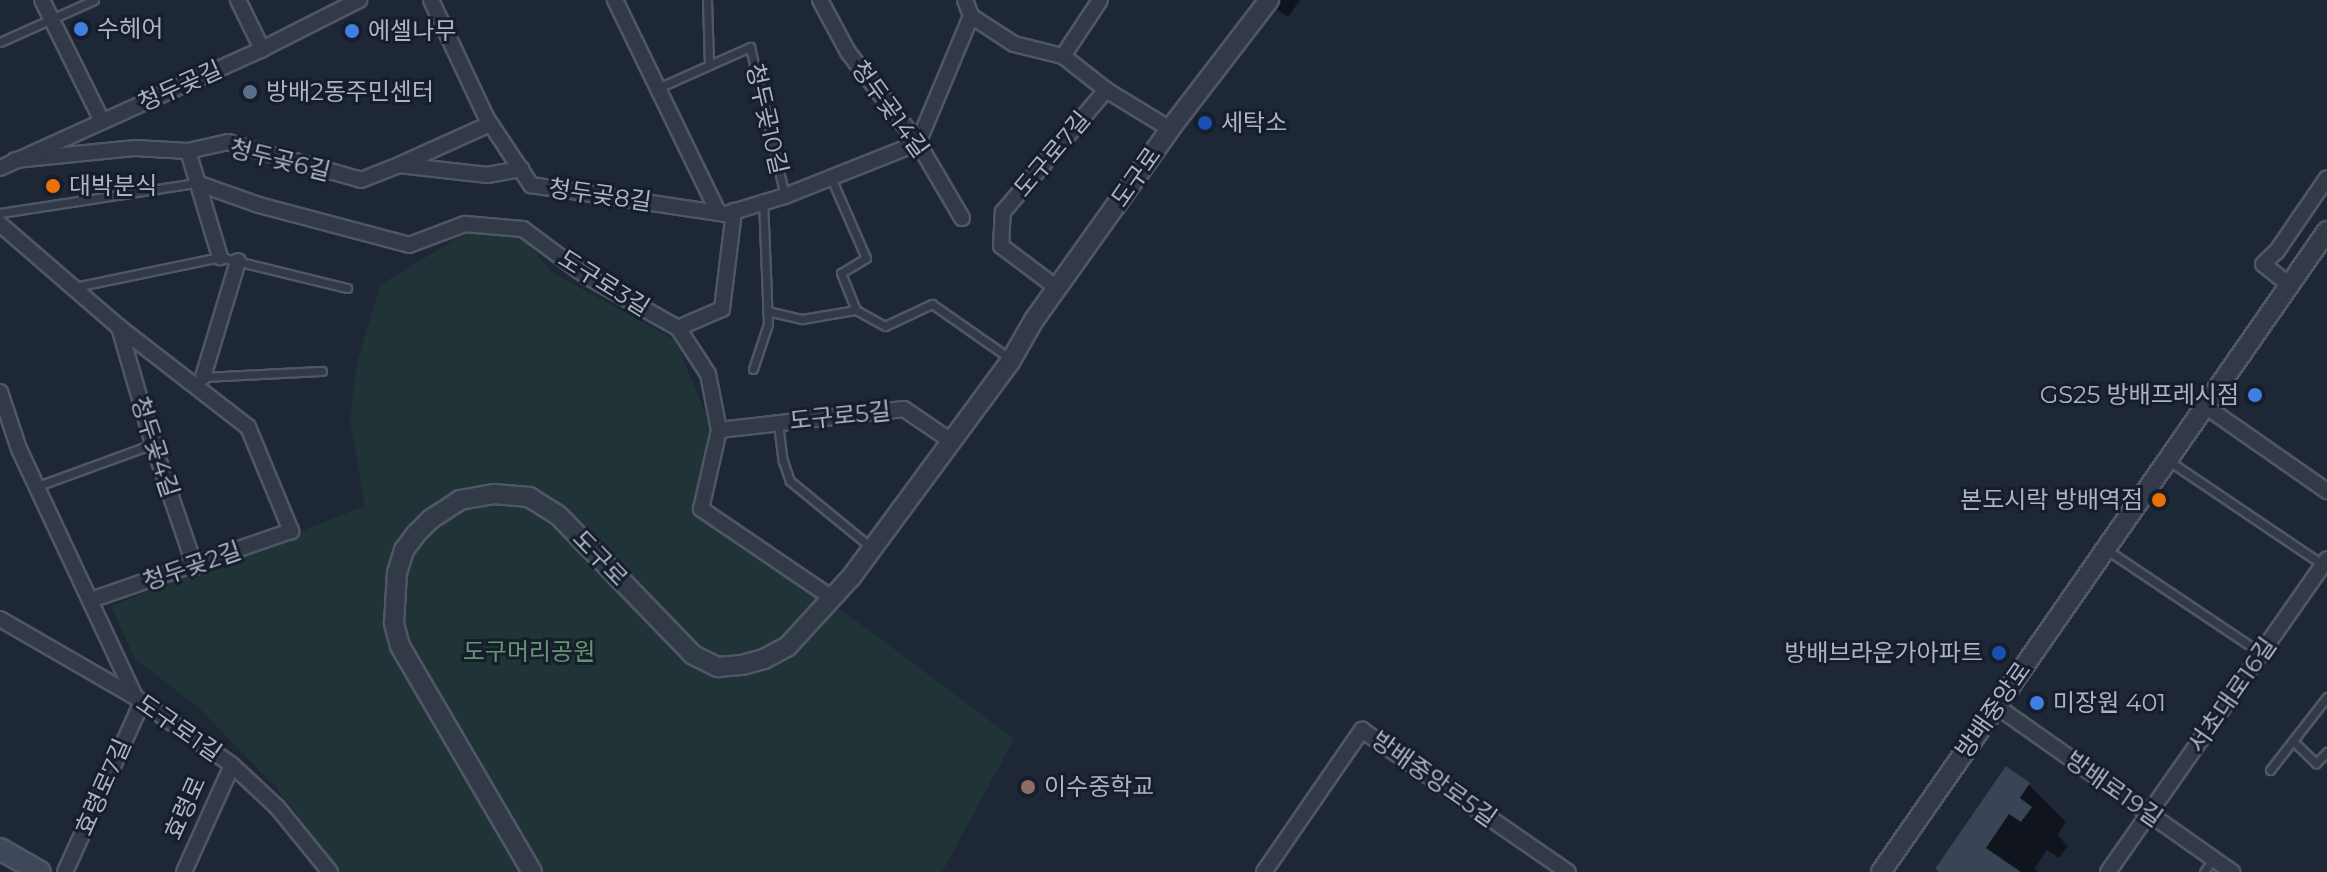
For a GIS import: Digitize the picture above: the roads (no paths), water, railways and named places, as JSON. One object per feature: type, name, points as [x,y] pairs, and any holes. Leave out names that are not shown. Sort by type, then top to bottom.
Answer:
[{"type":"main road","points":[[0,849],[40,872]]},
{"type":"street","points":[[42,0],[102,121]]},
{"type":"street","points":[[238,0],[262,49]]},
{"type":"street","name":"청두곶길","points":[[0,168],[262,49],[359,0]]},
{"type":"street","name":"청두곶8길","points":[[431,0],[490,124],[531,185],[718,212],[734,211],[785,196],[918,143]]},
{"type":"street","points":[[615,0],[718,212]]},
{"type":"street","name":"청두곶14길","points":[[820,0],[848,52],[918,143],[962,218]]},
{"type":"street","points":[[965,0],[971,16],[1014,44],[1063,56],[1106,90],[1170,129]]},
{"type":"street","points":[[1063,56],[1100,0]]},
{"type":"street","name":"도구로","points":[[532,872],[400,646],[394,623],[397,573],[404,550],[431,519],[460,500],[477,496],[529,497],[544,504],[693,655],[718,667],[764,659],[787,647],[872,548],[1011,360],[1057,288],[1170,129],[1269,0]]},
{"type":"street","points":[[918,143],[971,16]]},
{"type":"street","name":"도구로7길","points":[[1057,288],[1001,246],[1003,212],[1106,90]]},
{"type":"street","name":"청두곶6길","points":[[15,160],[136,148],[188,151],[228,142],[361,180],[490,124]]},
{"type":"street","points":[[188,151],[220,257]]},
{"type":"street","name":"청두곶6길","points":[[399,165],[487,175],[521,169]]},
{"type":"street","points":[[2289,285],[2263,264],[2277,251],[2327,178]]},
{"type":"street","name":"도구로3길","points":[[197,183],[259,205],[409,245],[465,224],[523,229],[586,276],[678,328],[708,374],[719,430],[701,509],[832,598]]},
{"type":"street","points":[[678,328],[722,309],[734,211]]},
{"type":"street","name":"청두곶4길","points":[[0,224],[119,327],[196,379],[248,427],[291,531]]},
{"type":"street","name":"방배중앙로","points":[[1881,872],[2327,231]]},
{"type":"street","points":[[196,379],[238,261]]},
{"type":"street","name":"청두곶4길","points":[[119,327],[153,444],[195,567]]},
{"type":"street","points":[[0,392],[35,487],[138,700]]},
{"type":"street","points":[[2205,406],[2327,491]]},
{"type":"street","name":"도구로5길","points":[[719,430],[904,409],[951,441]]},
{"type":"street","points":[[0,439],[19,449]]},
{"type":"street","name":"청두곶2길","points":[[91,600],[195,567],[291,531]]},
{"type":"street","name":"서초대로16길","points":[[2108,872],[2261,653],[2323,571]]},
{"type":"street","name":"도구로1길","points":[[0,619],[138,700],[232,765],[277,807],[330,872]]},
{"type":"street","name":"효령로7길","points":[[65,872],[138,700]]},
{"type":"street","name":"방배로19길","points":[[1996,706],[2149,814],[2209,866],[2232,872]]},
{"type":"street","name":"방배중앙로5길","points":[[1264,872],[1362,730],[1568,872]]},
{"type":"street","name":"효령로","points":[[184,872],[232,765]]},
{"type":"lane","points":[[0,42],[94,0]]},
{"type":"lane","points":[[707,0],[709,65]]},
{"type":"lane","name":"청두곶10길","points":[[658,88],[750,47],[785,196]]},
{"type":"lane","points":[[830,176],[866,258],[841,273],[856,310]]},
{"type":"lane","points":[[0,213],[197,183]]},
{"type":"lane","points":[[753,369],[768,324],[763,200]]},
{"type":"lane","points":[[75,287],[220,257],[347,288]]},
{"type":"lane","points":[[767,311],[802,319],[856,310],[885,326],[932,304],[1011,360]]},
{"type":"lane","points":[[196,379],[322,371]]},
{"type":"lane","points":[[778,423],[783,461],[790,481],[872,548]]},
{"type":"lane","points":[[35,487],[153,444]]},
{"type":"lane","points":[[2167,460],[2323,571]]},
{"type":"lane","points":[[2105,549],[2261,653]]},
{"type":"lane","points":[[2270,770],[2327,697]]},
{"type":"lane","points":[[2293,741],[2316,763],[2327,752]]},
{"type":"place","name":"수헤어","points":[[81,29]]},
{"type":"place","name":"에셀나무","points":[[352,31]]},
{"type":"place","name":"방배2동주민센터","points":[[250,92]]},
{"type":"place","name":"세탁소","points":[[1205,123]]},
{"type":"place","name":"대박분식","points":[[53,186]]},
{"type":"place","name":"GS25 방배프레시점","points":[[2255,395]]},
{"type":"place","name":"본도시락 방배역점","points":[[2159,500]]},
{"type":"place","name":"방배브라운가아파트","points":[[1999,653]]},
{"type":"place","name":"미장원 401","points":[[2037,703]]},
{"type":"place","name":"이수중학교","points":[[1028,787]]},
{"type":"park label","name":"도구머리공원","points":[[529,652]]}]
